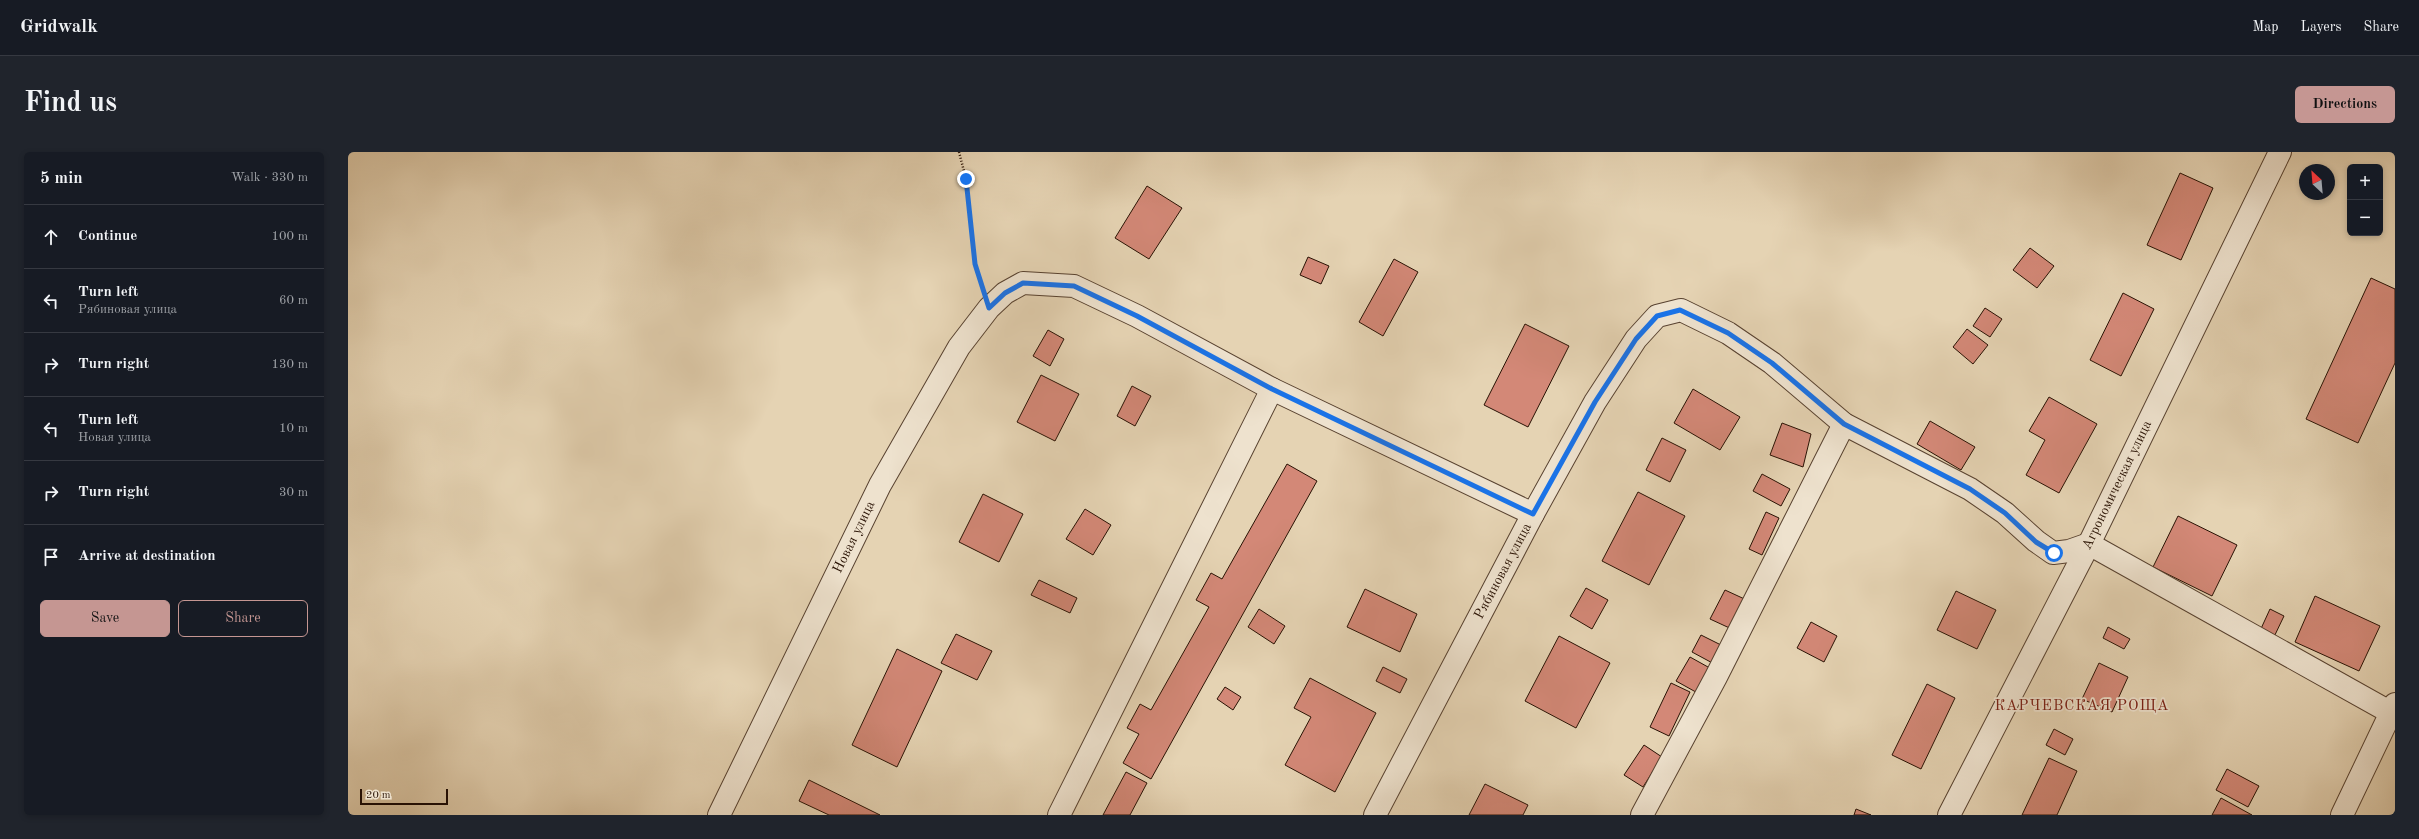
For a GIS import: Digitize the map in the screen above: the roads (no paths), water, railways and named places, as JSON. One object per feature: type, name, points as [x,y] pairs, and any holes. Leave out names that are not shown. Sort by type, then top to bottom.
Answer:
[{"type":"street","name":"Агрономическая улица","points":[[1948,815],[2089,544],[2280,152]]},
{"type":"street","name":"Новая улица","points":[[719,815],[880,485],[959,347],[989,308],[1005,293],[1023,283],[1074,286],[1137,316],[1272,389]]},
{"type":"street","name":"Рябиновая улица","points":[[1375,815],[1533,514],[1595,402],[1636,339],[1657,316],[1680,310],[1728,333],[1765,358],[1844,424]]},
{"type":"street","points":[[1059,815],[1272,389],[1533,514]]},
{"type":"street","points":[[1642,815],[1716,677],[1844,424],[1970,489],[2005,513],[2036,542],[2054,553],[2069,551],[2089,544],[2394,711],[2342,815]]},
{"type":"district","name":"КАРЧЕВСКАЯ РОЩА","points":[[2082,706]]}]
